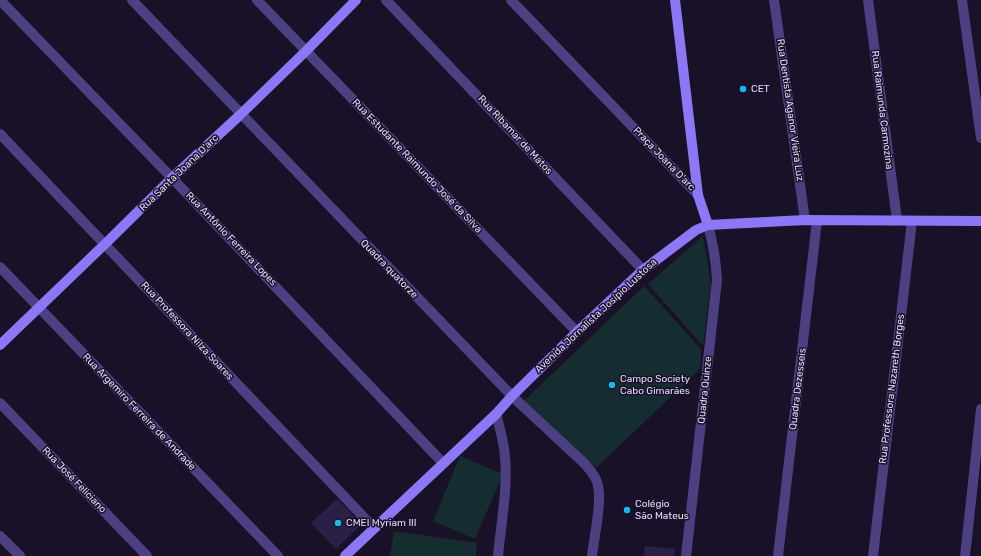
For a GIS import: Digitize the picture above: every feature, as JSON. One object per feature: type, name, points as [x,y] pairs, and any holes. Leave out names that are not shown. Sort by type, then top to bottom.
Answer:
[{"type":"street","name":"Rua Antônio Ferreira Lopes","points":[[0,0],[172,178],[443,463]]},
{"type":"street","name":"Quadra quatorze","points":[[132,0],[240,115],[512,396],[585,464],[593,474],[597,483],[599,499],[592,556]]},
{"type":"street","name":"Rua Estudante Raimundo José da Silva","points":[[257,0],[577,332]]},
{"type":"street","name":"Rua Santa Joana D'arc","points":[[0,345],[172,178],[240,115],[356,0]]},
{"type":"street","name":"Rua Ribamar de Matos","points":[[386,0],[643,270]]},
{"type":"street","name":"Praça Joana D'arc","points":[[511,0],[698,195]]},
{"type":"street","name":"Praça Joana D'arc","points":[[675,0],[698,195]]},
{"type":"street","name":"Rua Dentista Aganor Vieira Luz","points":[[774,0],[805,220]]},
{"type":"street","name":"Rua Raimunda Carmozina","points":[[868,0],[896,220]]},
{"type":"street","points":[[962,0],[981,138]]},
{"type":"street","name":"Rua Professora Nilza Soares","points":[[0,134],[374,528]]},
{"type":"street","points":[[698,195],[708,225]]},
{"type":"street","name":"Avenida Jornalista Josípio Lustosa","points":[[345,556],[496,414],[512,396],[577,332],[643,270],[696,230],[708,225],[805,220],[981,221]]},
{"type":"street","name":"Quadra Dezesseis","points":[[778,556],[817,221]]},
{"type":"street","name":"Rua Professora Nazareth Borges","points":[[873,556],[912,221]]},
{"type":"street","name":"Quadra Quinze","points":[[686,556],[717,280],[716,259],[708,225]]},
{"type":"street","name":"Rua Argemiro Ferreira de Andrade","points":[[0,267],[278,556]]},
{"type":"street","name":"Rua José Feliciano","points":[[0,403],[147,556]]},
{"type":"street","points":[[965,556],[981,409]]},
{"type":"street","points":[[496,414],[502,436],[505,457],[505,484],[498,556]]},
{"type":"street","points":[[0,536],[20,556]]},
{"type":"green space","points":[[703,236],[711,283],[703,346],[648,284]]},
{"type":"green space","name":"Campo Society Cabo Gimarães","points":[[644,286],[701,349],[700,369],[596,468],[524,401]]},
{"type":"green space","points":[[460,456],[503,474],[475,539],[433,521]]},
{"type":"green space","points":[[394,531],[477,543],[476,556],[390,556]]},
{"type":"building","name":"CMEI Myriam III","points":[[337,499],[362,524],[336,549],[311,523]]},
{"type":"building","points":[[645,546],[675,549],[674,556],[643,556]]},
{"type":"place","name":"CET","points":[[743,89]]},
{"type":"place","name":"Campo Society Cabo Gimarães","points":[[612,385]]},
{"type":"place","name":"Colégio São Mateus","points":[[627,510]]},
{"type":"place","name":"CMEI Myriam III","points":[[338,523]]}]
